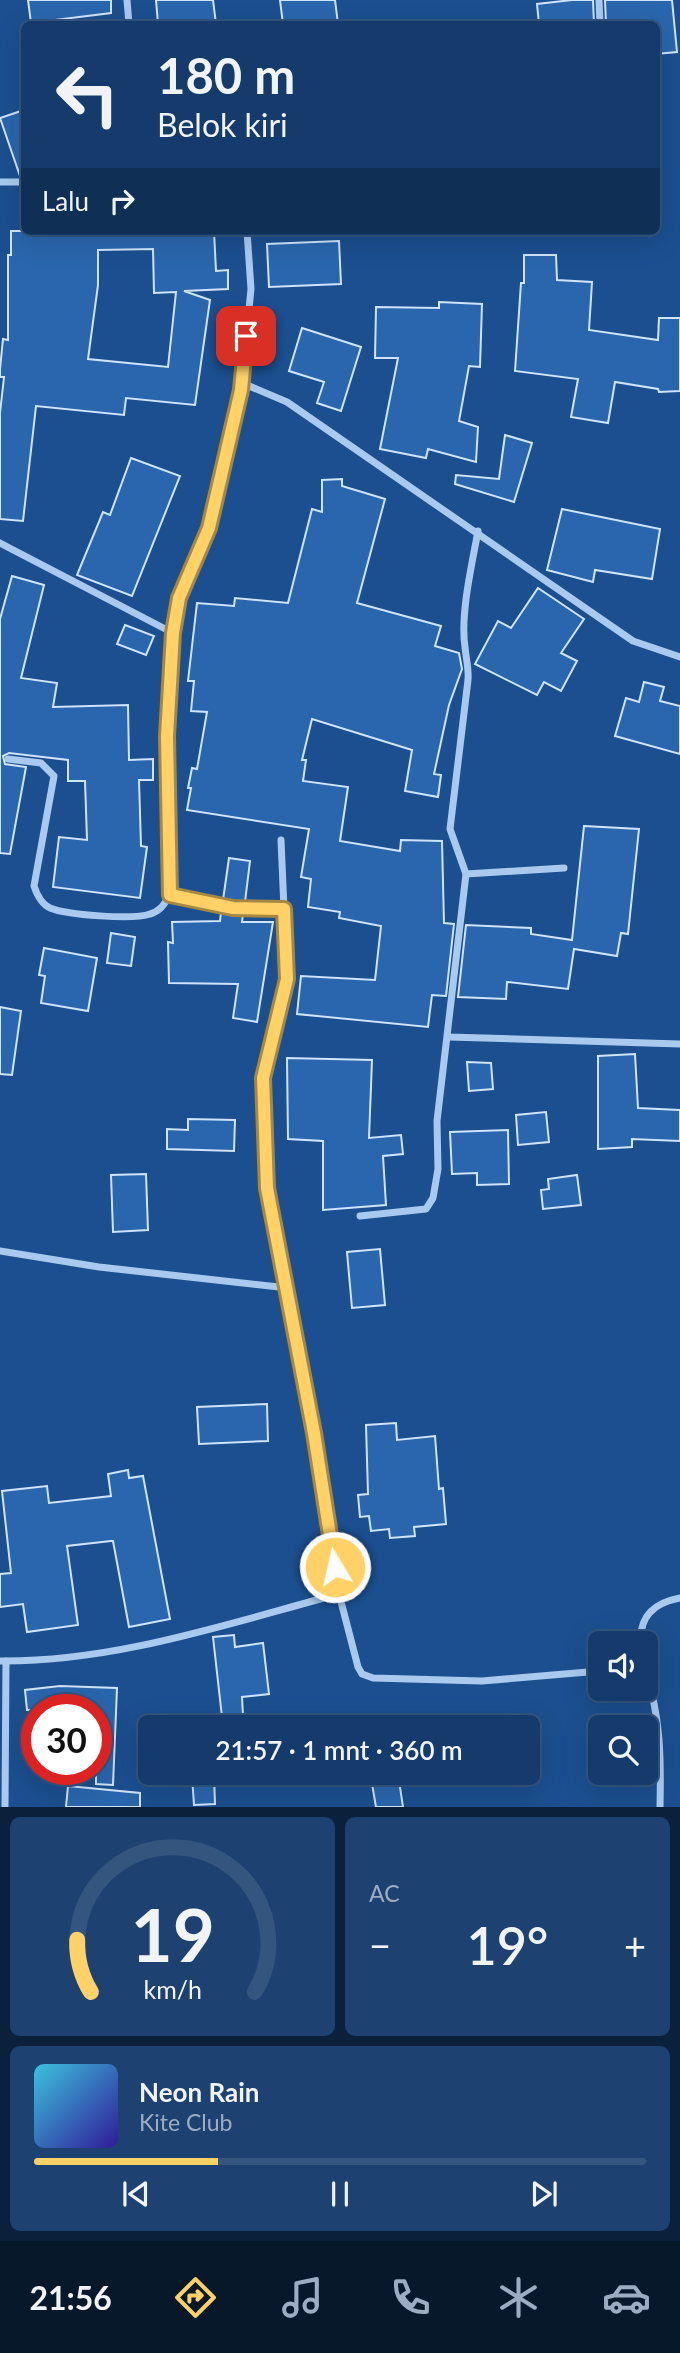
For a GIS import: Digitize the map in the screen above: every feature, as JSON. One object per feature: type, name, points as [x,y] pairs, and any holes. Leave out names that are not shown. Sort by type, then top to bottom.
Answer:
[{"type":"street","points":[[127,0],[129,21]]},
{"type":"street","points":[[599,0],[600,21]]},
{"type":"street","points":[[0,182],[21,182]]},
{"type":"street","points":[[8,760],[41,763],[54,776],[34,886],[38,898],[49,908],[111,917],[149,915],[160,909],[170,895],[167,736],[173,633],[179,598],[209,528],[242,383],[251,289],[247,235]]},
{"type":"street","points":[[242,383],[287,402],[478,531],[633,641],[680,657]]},
{"type":"street","points":[[359,1216],[426,1209],[433,1198],[438,1169],[437,1121],[466,874],[450,829],[468,680],[469,662],[464,647],[469,578],[478,531]]},
{"type":"street","points":[[0,543],[173,633]]},
{"type":"street","points":[[281,840],[287,979],[263,1078],[267,1188],[288,1288],[339,1594],[358,1667],[362,1674],[373,1678],[482,1681],[588,1672]]},
{"type":"street","points":[[466,874],[564,868]]},
{"type":"street","points":[[170,895],[233,908],[284,909]]},
{"type":"street","points":[[448,1037],[680,1044]]},
{"type":"street","points":[[0,1251],[99,1268],[288,1288]]},
{"type":"street","points":[[5,1807],[3,1661],[109,1652],[284,1611],[339,1594]]},
{"type":"street","points":[[642,1631],[643,1619],[654,1606],[680,1598]]},
{"type":"street","points":[[654,1701],[661,1756],[660,1807]]},
{"type":"building","points":[[28,0],[111,0],[111,13],[31,21]]},
{"type":"building","points":[[156,0],[213,0],[216,21],[158,21]]},
{"type":"building","points":[[280,0],[335,0],[338,21],[283,21]]},
{"type":"building","points":[[593,0],[594,21],[539,21],[537,4]]},
{"type":"building","points":[[605,0],[672,0],[677,52],[660,54],[660,21],[606,21]]},
{"type":"building","points":[[21,111],[21,176],[20,176],[0,118]]},
{"type":"building","points":[[11,231],[21,231],[21,235],[214,235],[216,271],[228,270],[228,289],[184,291],[210,300],[195,405],[126,398],[124,415],[36,406],[23,521],[0,519],[0,413],[4,377],[0,377],[0,369],[3,339],[8,340],[8,255],[11,255]],"holes":[[[153,249],[154,293],[176,292],[168,367],[88,359],[98,285],[98,250]]]},
{"type":"building","points":[[339,241],[341,284],[269,287],[267,244]]},
{"type":"building","points":[[524,255],[556,255],[557,280],[592,282],[589,330],[658,340],[659,318],[680,318],[680,391],[659,392],[658,389],[615,382],[608,423],[571,417],[578,379],[515,371],[521,283],[524,283]]},
{"type":"building","points":[[439,302],[482,304],[480,367],[469,366],[459,421],[478,427],[476,462],[428,449],[426,458],[380,449],[398,358],[375,358],[376,307],[439,308]]},
{"type":"building","points":[[302,328],[361,347],[341,411],[317,403],[324,382],[289,371]]},
{"type":"building","points":[[505,435],[532,443],[514,502],[455,484],[456,475],[499,479]]},
{"type":"building","points":[[131,458],[180,476],[132,596],[77,575],[103,512],[110,515]]},
{"type":"building","points":[[342,479],[342,486],[385,499],[357,603],[441,626],[435,646],[459,653],[462,669],[449,705],[434,774],[441,775],[438,797],[405,791],[412,750],[312,719],[302,760],[306,760],[303,781],[348,787],[340,841],[400,851],[401,840],[442,841],[444,923],[454,924],[446,996],[432,995],[428,1027],[297,1014],[301,976],[375,980],[381,926],[339,918],[340,912],[308,907],[311,879],[301,877],[309,829],[187,810],[192,768],[197,769],[207,712],[191,711],[194,681],[188,681],[197,603],[234,606],[235,598],[288,603],[312,509],[322,512],[322,480]]},
{"type":"building","points":[[562,509],[660,529],[652,579],[595,570],[593,582],[547,570]]},
{"type":"building","points":[[12,576],[44,585],[21,678],[57,683],[53,707],[128,705],[129,760],[153,759],[153,780],[139,780],[141,846],[147,847],[140,898],[53,887],[59,837],[87,840],[85,781],[68,781],[68,760],[9,753],[3,756],[5,764],[26,767],[10,854],[0,853],[0,619]]},
{"type":"building","points":[[538,588],[584,619],[561,653],[577,661],[561,691],[544,682],[537,695],[475,664],[498,621],[511,628]]},
{"type":"building","points":[[125,625],[154,636],[146,655],[117,644]]},
{"type":"building","points":[[644,682],[664,687],[660,701],[680,706],[680,754],[615,736],[626,698],[639,702]]},
{"type":"building","points":[[584,826],[639,829],[628,934],[621,933],[617,956],[574,949],[568,989],[507,982],[506,999],[458,997],[466,925],[531,928],[531,934],[572,940]]},
{"type":"building","points":[[229,858],[250,861],[245,902],[223,900]]},
{"type":"building","points":[[221,912],[243,914],[242,922],[273,922],[257,1022],[233,1018],[238,984],[169,983],[168,942],[173,943],[172,922],[220,921]]},
{"type":"building","points":[[111,933],[135,937],[131,966],[107,963]]},
{"type":"building","points":[[44,948],[97,958],[88,1011],[41,1003],[45,976],[39,975]]},
{"type":"building","points":[[0,1007],[21,1011],[12,1075],[0,1074]]},
{"type":"building","points":[[635,1054],[638,1108],[680,1110],[680,1141],[632,1139],[632,1147],[598,1149],[598,1056]]},
{"type":"building","points":[[287,1058],[372,1060],[369,1138],[401,1135],[403,1154],[383,1156],[386,1205],[323,1210],[323,1141],[288,1139]]},
{"type":"building","points":[[467,1062],[491,1063],[493,1089],[469,1091]]},
{"type":"building","points":[[546,1112],[549,1142],[518,1145],[516,1115]]},
{"type":"building","points":[[188,1119],[235,1120],[234,1151],[167,1149],[167,1129],[188,1130]]},
{"type":"building","points":[[508,1130],[509,1184],[477,1185],[477,1173],[452,1174],[450,1132]]},
{"type":"building","points":[[146,1174],[148,1230],[113,1232],[111,1175]]},
{"type":"building","points":[[577,1175],[581,1205],[543,1209],[541,1190],[549,1189],[548,1179]]},
{"type":"building","points":[[380,1249],[385,1305],[352,1308],[347,1252]]},
{"type":"building","points":[[267,1404],[268,1441],[199,1444],[197,1407]]},
{"type":"building","points":[[396,1423],[397,1440],[435,1436],[439,1489],[443,1488],[446,1524],[414,1527],[415,1536],[390,1538],[389,1529],[371,1531],[369,1516],[360,1517],[358,1495],[368,1494],[366,1425]]},
{"type":"building","points":[[128,1470],[129,1478],[143,1476],[170,1619],[129,1627],[111,1541],[67,1546],[78,1625],[27,1632],[23,1604],[0,1607],[0,1574],[11,1573],[2,1491],[47,1486],[49,1503],[111,1496],[108,1474]]},
{"type":"building","points":[[234,1635],[235,1647],[263,1643],[269,1694],[242,1697],[243,1715],[222,1715],[213,1637]]},
{"type":"building","points":[[60,1686],[117,1688],[113,1785],[112,1694],[25,1694],[25,1690]]},
{"type":"building","points":[[193,1785],[214,1785],[215,1804],[194,1805]]},
{"type":"building","points":[[372,1785],[400,1785],[403,1807],[376,1807]]},
{"type":"building","points":[[68,1786],[140,1793],[140,1807],[66,1807]]},
{"type":"route","points":[[246,336],[241,390],[209,528],[179,598],[173,633],[167,736],[170,895],[198,903],[233,908],[284,909],[287,979],[263,1078],[267,1188],[288,1288],[335,1567]]}]
